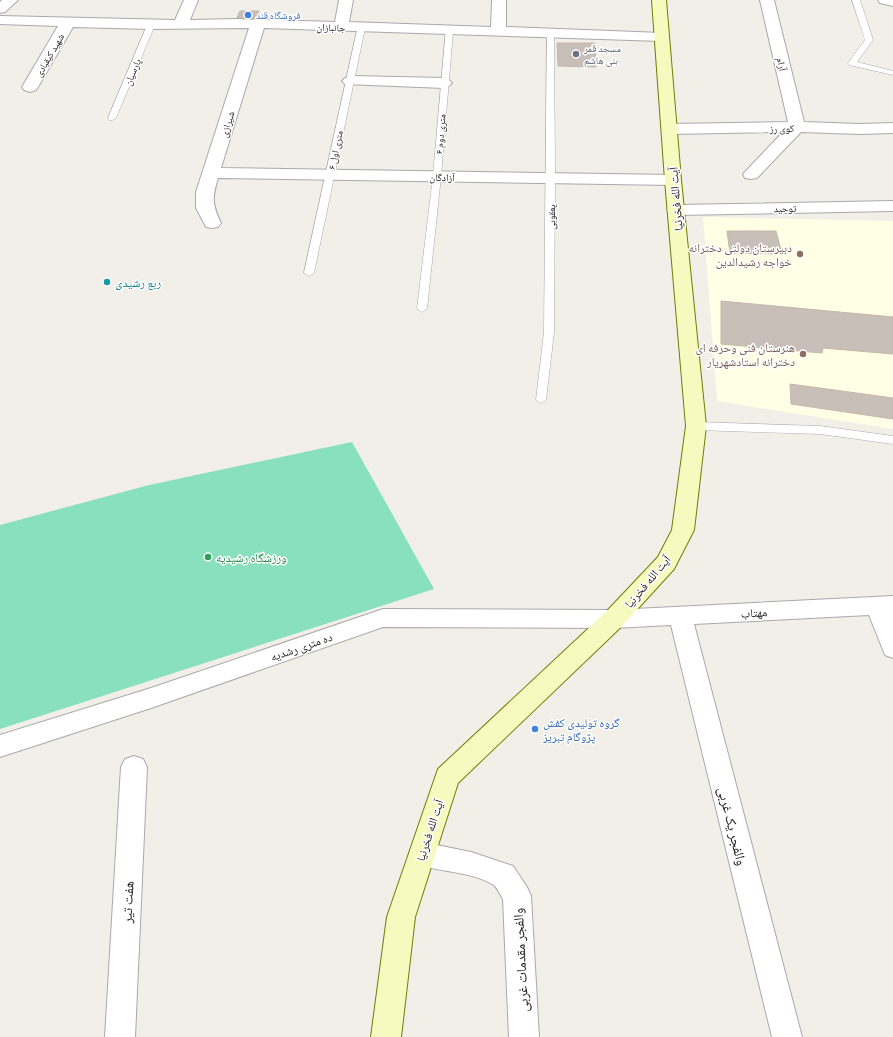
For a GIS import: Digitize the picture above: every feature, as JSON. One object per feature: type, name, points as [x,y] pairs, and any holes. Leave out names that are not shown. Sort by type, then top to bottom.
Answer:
[{"type":"street","points":[[0,9],[11,0]]},
{"type":"street","points":[[181,24],[190,0]]},
{"type":"street","points":[[341,27],[346,0]]},
{"type":"street","points":[[498,32],[499,0]]},
{"type":"street","name":"آیت الله فخرنیا","points":[[386,1037],[401,916],[446,777],[614,619],[666,563],[683,530],[696,426],[673,180],[659,0]]},
{"type":"street","name":"آرام","points":[[766,0],[797,127]]},
{"type":"street","points":[[885,0],[893,2]]},
{"type":"street","name":"جانبازان","points":[[0,20],[151,25],[258,24],[662,37]]},
{"type":"street","name":"شهید کیقبادی","points":[[30,87],[68,22]]},
{"type":"street","name":"شیرازی","points":[[212,223],[204,208],[205,192],[258,24]]},
{"type":"street","points":[[350,81],[444,83]]},
{"type":"street","points":[[751,174],[797,127]]},
{"type":"street","name":"کوی رز","points":[[670,129],[797,127],[860,130],[893,128]]},
{"type":"street","name":"آزادگان","points":[[212,173],[673,180]]},
{"type":"street","name":"توحید","points":[[676,210],[893,206]]},
{"type":"street","points":[[885,606],[893,648]]},
{"type":"street","name":"مهتاب","points":[[614,619],[885,606]]},
{"type":"street","name":"والفجر یک غربی","points":[[680,616],[787,1037]]},
{"type":"street","name":"ده متری رشدیه","points":[[0,746],[151,698],[384,618],[614,619]]},
{"type":"street","name":"هفت تیر","points":[[120,1037],[134,767]]},
{"type":"street","name":"والفجر مقدمات غربی","points":[[422,854],[471,864],[503,875],[517,896],[524,1037]]},
{"type":"lane","points":[[856,0],[869,40],[852,62],[893,73]]},
{"type":"lane","name":"پارسیان","points":[[112,118],[151,25]]},
{"type":"lane","name":"۶ متری اول","points":[[309,273],[361,28]]},
{"type":"lane","name":"۶ متری دوم","points":[[422,309],[437,176],[448,30]]},
{"type":"lane","name":"یعقوبی","points":[[541,400],[549,332],[551,178],[550,34]]},
{"type":"lane","points":[[696,426],[820,430],[893,440]]},
{"type":"shaded area","points":[[703,217],[893,221],[893,429],[717,401]]},
{"type":"green space","name":"ورزشگاه رشیدیه","points":[[352,442],[434,589],[0,729],[0,525],[149,485]]},
{"type":"building","name":"فروشگاه قند","points":[[240,11],[259,11],[256,20],[236,20]]},
{"type":"building","name":"مسجد قمر بنی هاشم","points":[[557,43],[595,43],[596,67],[558,66]]},
{"type":"building","points":[[727,231],[776,231],[782,254],[730,253]]},
{"type":"building","points":[[721,301],[893,317],[893,354],[823,348],[822,353],[721,344]]},
{"type":"building","points":[[790,384],[893,398],[893,419],[791,404]]},
{"type":"place","name":"فروشگاه قند","points":[[248,15]]},
{"type":"place","name":"مسجد قمر بنی هاشم","points":[[576,54]]},
{"type":"place","name":"دبیرستان دولتی دخترانه خواجه رشیدالدین","points":[[800,254]]},
{"type":"place","name":"ربع رشیدی","points":[[107,282]]},
{"type":"place","name":"هنرستان فنی وحرفه ای دخترانه استادشهریار","points":[[803,354]]},
{"type":"place","name":"ورزشگاه رشیدیه","points":[[208,557]]},
{"type":"place","name":"گروه تولیدی کفش پژوگام تبریز","points":[[535,729]]}]
